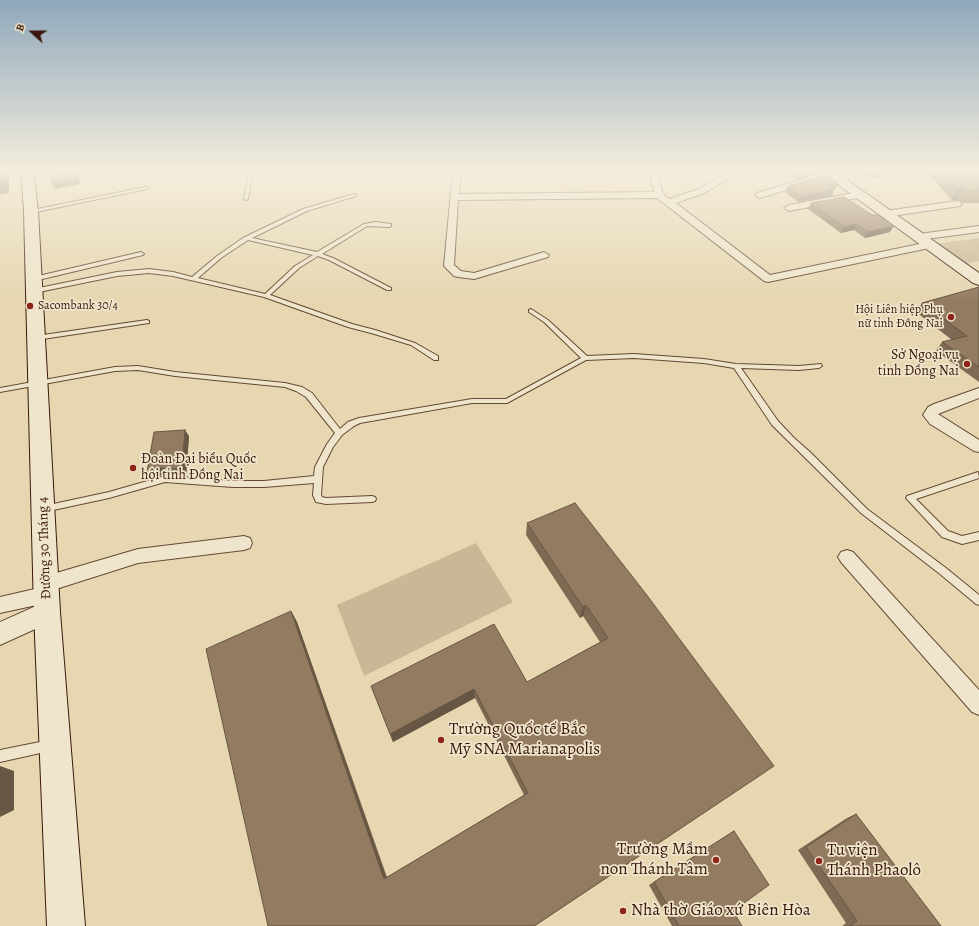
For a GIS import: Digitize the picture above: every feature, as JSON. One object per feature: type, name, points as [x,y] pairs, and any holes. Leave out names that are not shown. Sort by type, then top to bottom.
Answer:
[{"type":"main road","name":"Đường 30 Tháng 4","points":[[31,213],[47,597],[66,926]]},
{"type":"main road","points":[[885,214],[979,280]]},
{"type":"street","points":[[453,213],[449,266],[458,274],[474,276],[484,274],[544,255]]},
{"type":"street","points":[[682,213],[768,278],[979,229]]},
{"type":"street","points":[[885,214],[891,213]]},
{"type":"street","points":[[979,393],[939,407],[933,410],[930,415],[935,420],[979,447]]},
{"type":"street","points":[[0,634],[47,597],[138,556],[244,544]]},
{"type":"street","points":[[847,557],[979,705]]},
{"type":"street","points":[[0,605],[47,597]]},
{"type":"lane","points":[[193,279],[219,257],[247,238],[298,213]]},
{"type":"lane","points":[[266,296],[297,267],[366,225],[389,225]]},
{"type":"lane","points":[[247,238],[317,254],[331,259],[389,289]]},
{"type":"lane","points":[[34,285],[141,254]]},
{"type":"lane","points":[[34,285],[135,272],[158,272],[266,296],[350,326],[373,331],[413,344],[436,358]]},
{"type":"lane","points":[[531,311],[546,322],[585,358]]},
{"type":"lane","points":[[36,338],[147,322]]},
{"type":"lane","points":[[372,498],[326,501],[319,500],[317,495],[319,467],[339,433],[351,424],[377,417],[472,401],[507,401],[585,358],[617,356],[660,357],[736,366],[799,368],[818,366]]},
{"type":"lane","points":[[736,366],[775,423],[864,511],[943,571],[979,601]]},
{"type":"lane","points":[[0,390],[115,369],[138,368],[175,374],[285,384],[299,389],[309,395],[339,433]]},
{"type":"lane","points":[[978,475],[910,498],[945,534],[962,540],[979,536]]},
{"type":"lane","points":[[43,509],[109,495],[165,479],[233,484],[264,484],[318,479]]},
{"type":"lane","points":[[0,756],[55,745]]},
{"type":"shaded area","points":[[979,238],[979,261],[964,264],[936,244]]},
{"type":"shaded area","points":[[476,543],[513,602],[364,676],[337,605]]},
{"type":"building","points":[[825,213],[869,213],[877,215],[894,226],[868,232],[857,224],[844,227]]},
{"type":"building","name":"Hội Liên hiệp Phụ nữ tỉnh Đồng Nai","points":[[979,287],[979,367],[942,342],[967,336],[922,303]]},
{"type":"building","points":[[185,430],[182,469],[161,468],[147,472],[154,432]]},
{"type":"building","points":[[575,503],[646,594],[774,766],[534,926],[268,926],[206,649],[291,611],[384,879],[528,793],[474,689],[390,734],[371,686],[494,624],[527,682],[608,638],[586,605],[583,607],[527,523]]},
{"type":"building","points":[[856,814],[941,926],[850,926],[857,921],[806,847]]},
{"type":"building","name":"Trường Mầm non Thánh Tâm","points":[[734,831],[769,885],[733,911],[742,926],[679,926],[654,882]]},
{"type":"place","name":"Sacombank 30/4","points":[[30,306]]},
{"type":"place","name":"Hội Liên hiệp Phụ nữ tỉnh Đồng Nai","points":[[951,317]]},
{"type":"place","name":"Sở Ngoại vụ tỉnh Đồng Nai","points":[[967,364]]},
{"type":"place","name":"Đoàn Đại biểu Quốc hội tỉnh Đồng Nai","points":[[133,468]]},
{"type":"place","name":"Trường Quốc tế Bắc Mỹ SNA Marianapolis","points":[[441,740]]},
{"type":"place","name":"Trường Mầm non Thánh Tâm","points":[[716,860]]},
{"type":"place","name":"Tu viện Thánh Phaolô","points":[[819,861]]},
{"type":"place","name":"Nhà thờ Giáo xứ Biên Hòa","points":[[623,911]]}]
